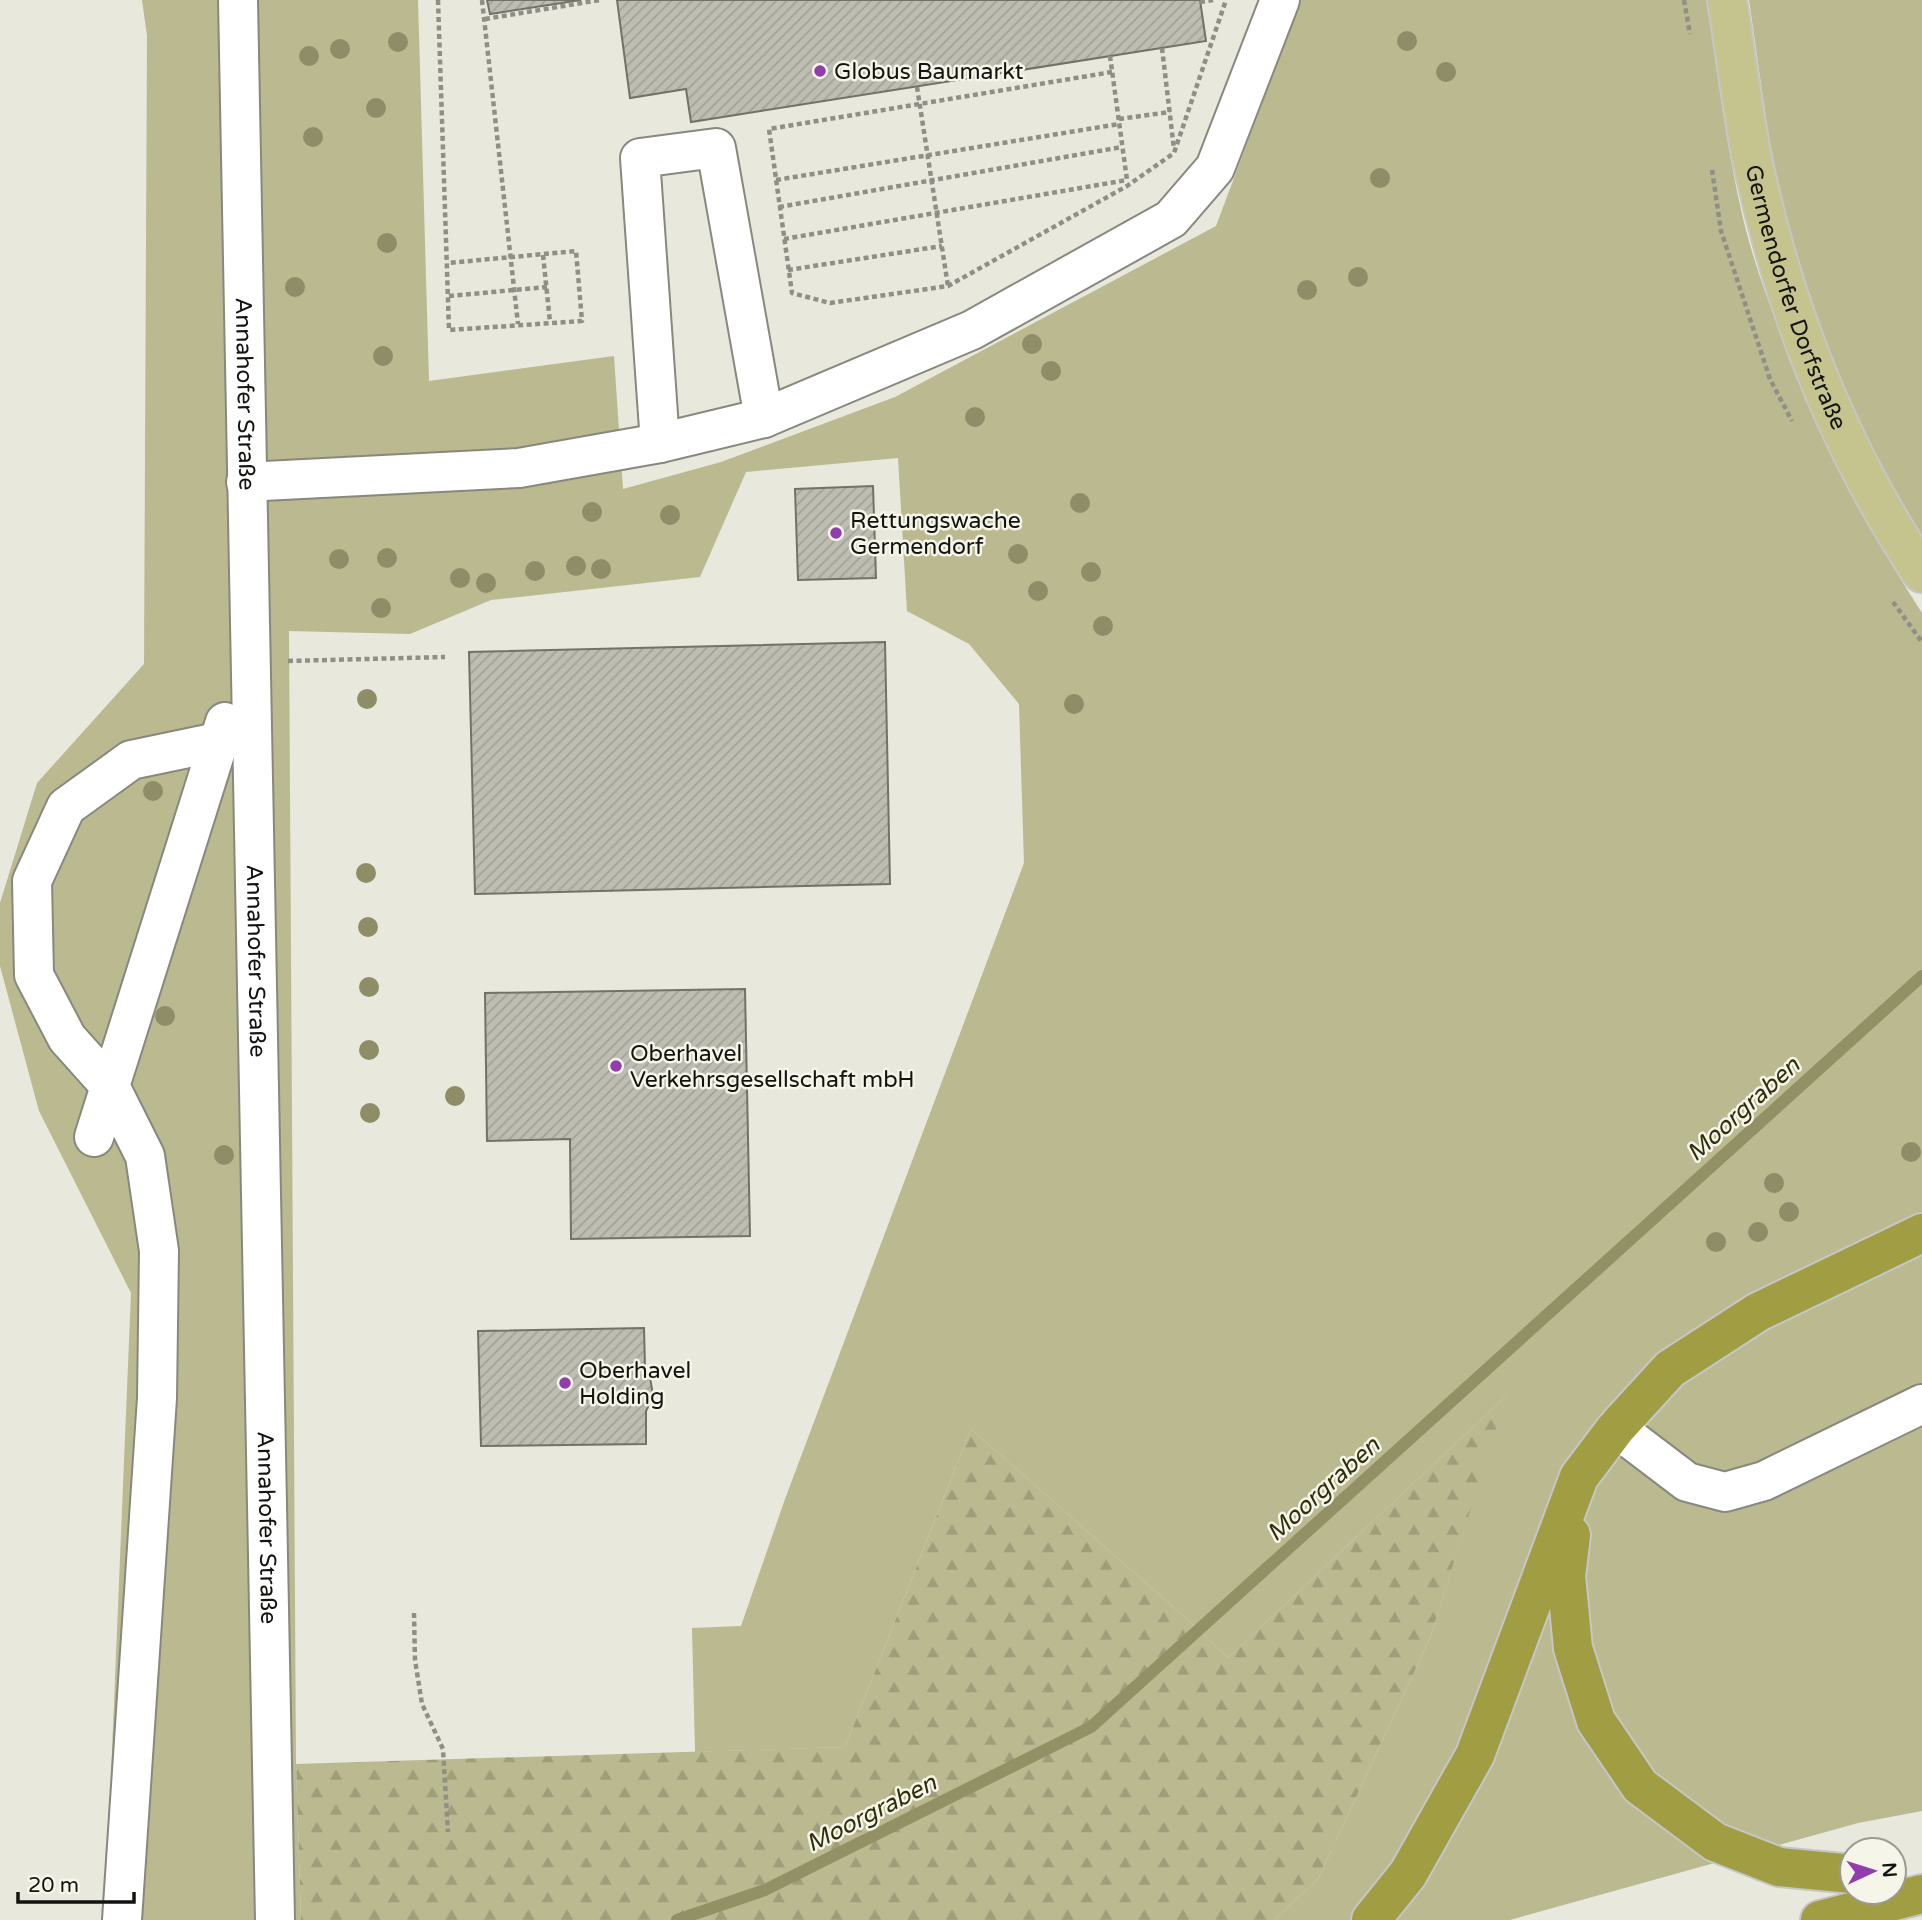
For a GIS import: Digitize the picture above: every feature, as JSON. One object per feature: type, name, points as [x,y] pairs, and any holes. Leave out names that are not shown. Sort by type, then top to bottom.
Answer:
[{"type":"highway","points":[[1371,1920],[1408,1874],[1475,1755],[1578,1477],[1616,1428],[1670,1369],[1758,1311],[1922,1233]]},
{"type":"highway","points":[[1578,1477],[1566,1576],[1573,1648],[1596,1721],[1640,1786],[1714,1842],[1779,1867],[1838,1873]]},
{"type":"highway","points":[[1820,1920],[1922,1894]]},
{"type":"main road","name":"Germendorfer Dorfstraße","points":[[1727,0],[1752,161],[1794,315],[1818,378],[1856,461],[1922,573]]},
{"type":"street","name":"Annahofer Straße","points":[[237,0],[275,1920]]},
{"type":"street","points":[[246,482],[519,468],[660,443],[764,418],[972,330],[1171,219],[1215,168],[1280,0]]},
{"type":"street","points":[[660,443],[640,158],[716,148],[764,418]]},
{"type":"street","points":[[94,1137],[217,742],[250,662]]},
{"type":"street","points":[[122,1920],[157,1398],[159,1251],[145,1156],[110,1086],[67,1038],[34,975],[33,881],[66,807],[131,760],[217,742]]},
{"type":"street","points":[[1616,1428],[1687,1482],[1725,1492],[1764,1482],[1922,1404]]},
{"type":"path","points":[[439,0],[449,330],[582,321],[576,251],[448,263]]},
{"type":"path","points":[[482,0],[518,324]]},
{"type":"path","points":[[485,19],[600,0]]},
{"type":"path","points":[[1200,2],[1213,0]]},
{"type":"path","points":[[1112,72],[769,129],[792,293],[830,303],[948,286],[1174,153],[1226,0]]},
{"type":"path","points":[[1162,48],[1174,153]]},
{"type":"path","points":[[1110,56],[1127,183]]},
{"type":"path","points":[[917,87],[948,286]]},
{"type":"path","points":[[776,180],[1170,112]]},
{"type":"path","points":[[779,207],[1122,147]]},
{"type":"path","points":[[784,239],[1127,183]]},
{"type":"path","points":[[788,270],[942,246]]},
{"type":"path","points":[[543,255],[550,322]]},
{"type":"path","points":[[449,296],[547,287]]},
{"type":"path","points":[[250,662],[444,657]]},
{"type":"path","points":[[414,1613],[415,1660],[422,1704],[443,1748],[448,1832]]},
{"type":"green space","points":[[142,0],[418,0],[429,381],[614,356],[623,489],[721,462],[895,397],[1216,226],[1301,0],[1707,0],[1736,188],[1746,232],[1763,285],[1803,389],[1833,455],[1883,550],[1922,613],[1922,1811],[1858,1823],[1510,1920],[1274,1920],[1318,1879],[1430,1638],[1506,1396],[1228,1658],[971,1429],[845,1747],[695,1752],[692,1628],[741,1626],[785,1499],[1024,863],[1019,704],[969,644],[907,611],[898,458],[746,472],[700,577],[491,600],[410,634],[289,631],[296,1764],[301,1920],[105,1920],[131,1293],[39,1111],[0,966],[0,903],[37,783],[144,664],[147,36]]},
{"type":"green space","points":[[1749,0],[1922,0],[1922,536],[1860,424],[1810,300],[1786,220],[1774,166]]},
{"type":"green space","points":[[1507,1395],[1430,1638],[1318,1879],[1274,1920],[301,1920],[296,1764],[845,1747],[971,1429],[1228,1658]]},
{"type":"building","points":[[487,0],[581,0],[490,14]]},
{"type":"building","name":"Globus Baumarkt","points":[[617,0],[1200,0],[1206,41],[691,122],[686,89],[630,98]]},
{"type":"building","name":"Rettungswache Germendorf","points":[[873,486],[876,578],[798,580],[795,489]]},
{"type":"building","points":[[885,642],[890,884],[475,894],[469,652]]},
{"type":"building","name":"Oberhavel Verkehrsgesellschaft mbH","points":[[745,989],[750,1236],[571,1239],[570,1139],[487,1141],[485,993]]},
{"type":"building","name":"Oberhavel Holding","points":[[644,1328],[645,1367],[652,1389],[651,1401],[646,1411],[646,1444],[481,1446],[478,1331]]},
{"type":"waterway","name":"Moorgraben","points":[[677,1920],[765,1890],[1091,1727],[1922,976]]},
{"type":"place","name":"Globus Baumarkt","points":[[820,71]]},
{"type":"place","name":"Rettungswache Germendorf","points":[[836,533]]},
{"type":"place","name":"Oberhavel Verkehrsgesellschaft mbH","points":[[616,1066]]},
{"type":"place","name":"Oberhavel Holding","points":[[565,1383]]}]
